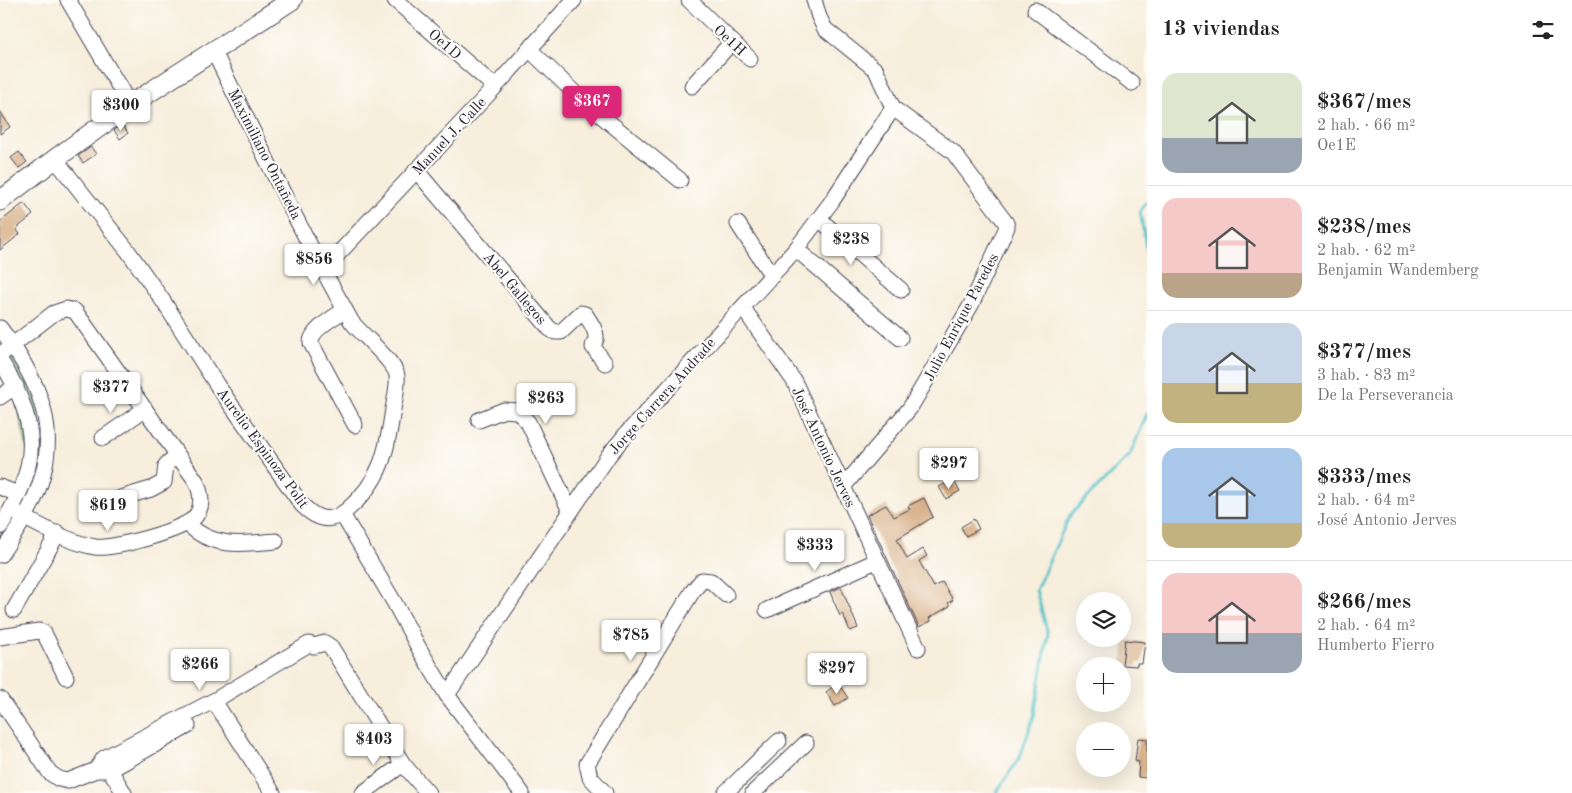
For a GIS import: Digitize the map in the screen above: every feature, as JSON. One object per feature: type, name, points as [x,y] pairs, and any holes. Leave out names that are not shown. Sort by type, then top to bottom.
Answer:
[{"type":"main road","points":[[0,201],[54,158],[130,105],[214,52],[282,3]]},
{"type":"street","points":[[68,0],[130,105]]},
{"type":"street","name":"Oe1D","points":[[396,0],[495,88]]},
{"type":"street","name":"Manuel J. Calle","points":[[323,270],[495,88],[574,0]]},
{"type":"street","name":"Oe1H","points":[[689,0],[750,59]]},
{"type":"street","points":[[814,0],[825,29],[878,73],[892,108]]},
{"type":"street","points":[[1037,9],[1132,83]]},
{"type":"street","points":[[692,86],[732,42]]},
{"type":"street","points":[[529,49],[582,100],[680,180]]},
{"type":"street","name":"Maximiliano Ontañeda","points":[[214,52],[323,270],[345,310],[355,325],[396,372],[397,378],[391,424],[379,470],[365,493],[342,514]]},
{"type":"street","name":"Jorge Carrera Andrade","points":[[447,695],[609,455],[627,432],[796,249],[819,219],[892,108]]},
{"type":"street","name":"Julio Enrique Paredes","points":[[843,487],[910,408],[970,305],[1007,227],[1006,223],[953,152],[892,108]]},
{"type":"street","name":"Aurelio Espinoza Polit","points":[[54,158],[128,251],[163,301],[224,396],[302,505],[316,516],[326,520],[342,514]]},
{"type":"street","name":"Abel Gallegos","points":[[416,170],[550,329],[555,332],[561,332],[581,313],[585,314],[595,332],[596,339],[592,344],[593,348],[605,363]]},
{"type":"street","points":[[819,219],[900,290]]},
{"type":"street","points":[[738,224],[772,276]]},
{"type":"street","points":[[796,249],[900,338]]},
{"type":"street","name":"José Antonio Jerves","points":[[742,308],[792,376],[876,561],[918,648]]},
{"type":"street","points":[[0,355],[54,313],[62,309],[72,310],[80,317],[196,481],[200,495],[198,512],[188,524],[124,544],[106,547],[80,543],[25,518],[12,510]]},
{"type":"street","points":[[345,310],[334,316],[310,338],[355,425]]},
{"type":"street","points":[[0,328],[31,374],[40,396],[46,423],[48,447],[44,471],[36,494],[25,518],[0,555]]},
{"type":"street","points":[[0,360],[16,386],[24,404],[30,424],[31,441],[24,482],[12,510],[0,526]]},
{"type":"street","points":[[0,396],[16,386]]},
{"type":"street","points":[[104,438],[145,409]]},
{"type":"street","points":[[478,420],[504,410],[517,411],[528,422],[570,512]]},
{"type":"street","points":[[121,498],[151,489],[164,482],[166,465],[179,457]]},
{"type":"street","points":[[0,486],[18,494]]},
{"type":"street","points":[[342,514],[447,695],[522,793]]},
{"type":"street","points":[[188,524],[211,539],[225,544],[238,545],[276,541]]},
{"type":"street","points":[[14,610],[58,533]]},
{"type":"street","points":[[766,610],[876,561]]},
{"type":"street","points":[[605,793],[590,776],[587,764],[607,729],[692,592],[702,580],[711,581],[726,595]]},
{"type":"street","points":[[0,637],[39,631],[44,633],[66,677]]},
{"type":"street","points":[[0,698],[50,773],[59,779],[68,781],[103,770],[312,650],[314,646],[325,643],[331,647],[404,764],[428,793]]},
{"type":"street","points":[[216,704],[274,793]]},
{"type":"street","points":[[724,793],[779,741]]},
{"type":"street","points":[[753,793],[806,743]]},
{"type":"street","points":[[363,793],[404,764]]},
{"type":"street","points":[[103,770],[124,793]]},
{"type":"green space","points":[[9,354],[12,355],[36,399],[43,455],[27,507],[20,507],[32,470],[6,359]]},
{"type":"building","points":[[0,111],[10,127],[0,134]]},
{"type":"building","points":[[122,124],[128,133],[120,139],[114,130]]},
{"type":"building","points":[[91,147],[96,154],[83,163],[78,156]]},
{"type":"building","points":[[19,152],[27,162],[19,168],[11,158]]},
{"type":"building","points":[[24,203],[33,215],[16,229],[20,234],[0,250],[0,222]]},
{"type":"building","points":[[950,481],[952,484],[955,483],[960,491],[946,499],[939,487]]},
{"type":"building","points":[[924,498],[933,517],[897,539],[907,559],[923,549],[927,556],[919,561],[934,587],[942,582],[953,600],[948,603],[950,606],[929,618],[931,621],[919,627],[867,515],[886,505],[894,517],[910,509],[908,506]]},
{"type":"building","points":[[974,519],[979,529],[966,536],[961,527]]},
{"type":"building","points":[[841,587],[858,628],[850,631],[843,614],[840,616],[830,592]]},
{"type":"building","points":[[1131,641],[1145,642],[1142,663],[1137,663],[1137,666],[1131,666],[1131,657],[1123,657],[1124,647],[1131,647]]},
{"type":"building","points":[[838,683],[848,698],[835,706],[826,692]]},
{"type":"building","points":[[1138,738],[1147,739],[1147,778],[1138,777],[1139,762],[1135,761]]},
{"type":"waterway","points":[[1147,202],[1140,211],[1147,252]]},
{"type":"waterway","points":[[996,793],[1020,757],[1034,716],[1048,634],[1036,590],[1070,515],[1130,455],[1147,414]]}]
